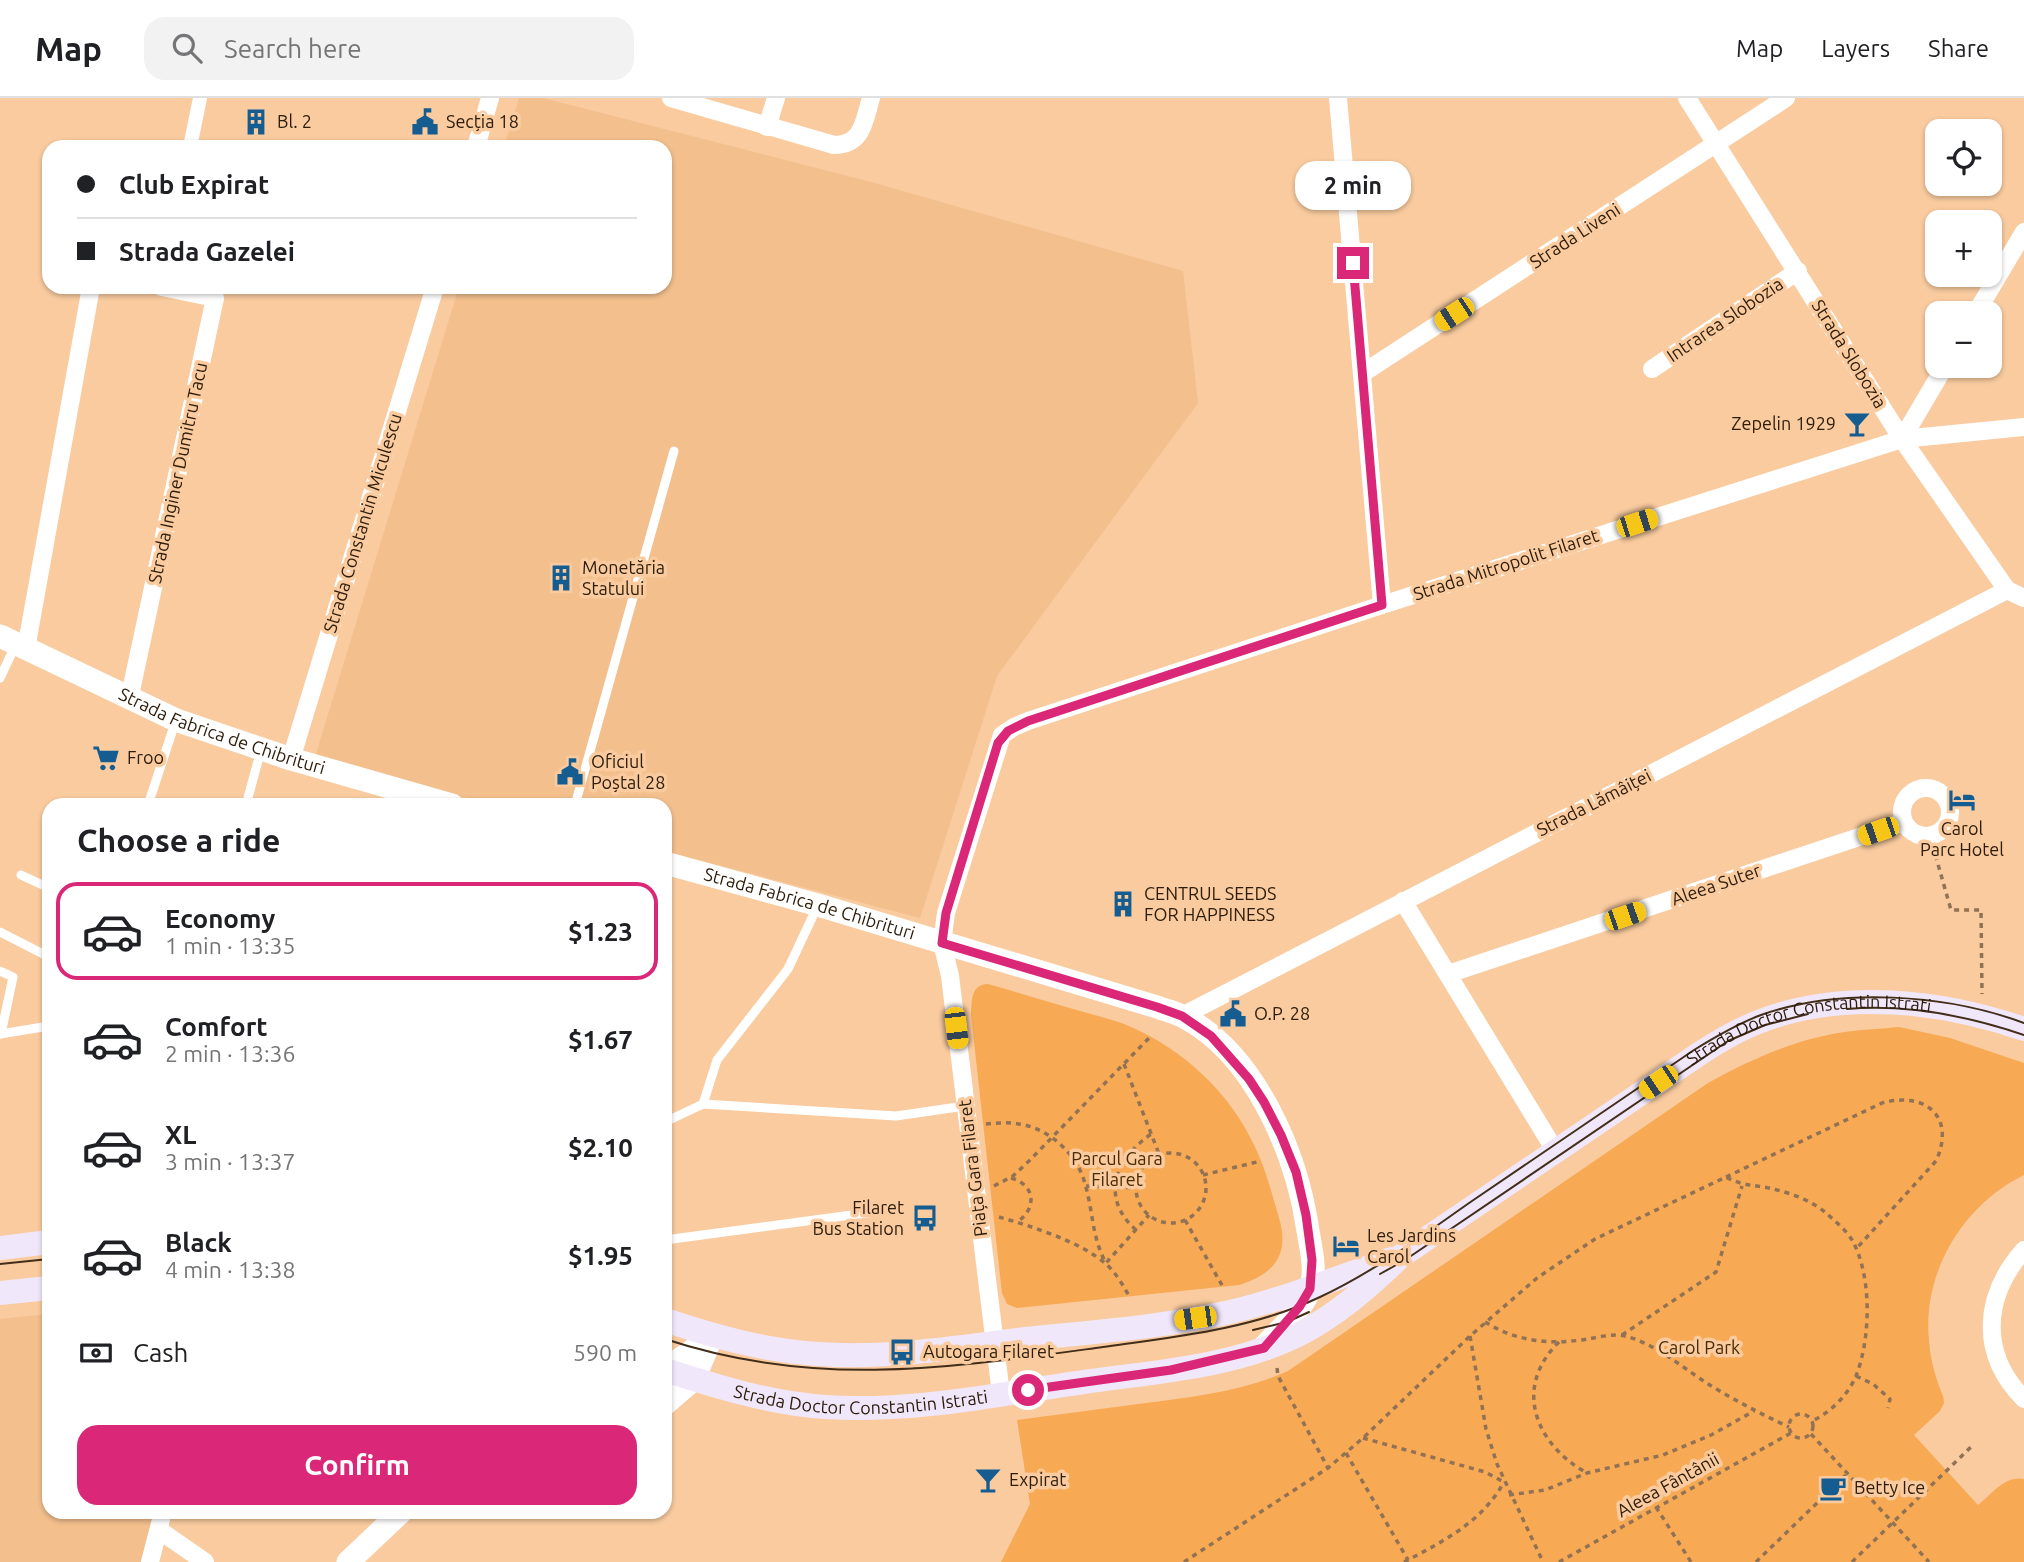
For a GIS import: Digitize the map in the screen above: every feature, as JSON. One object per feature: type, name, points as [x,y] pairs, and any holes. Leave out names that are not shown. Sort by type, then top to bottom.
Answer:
[{"type":"main road","name":"Strada Doctor Constantin Istrati","points":[[672,1372],[769,1400],[851,1408],[899,1407],[1171,1370],[1270,1347],[1334,1313],[1365,1290],[1401,1256],[1727,1037],[1779,1015],[1829,1005],[1880,1003],[1933,1007],[2023,1027]]},
{"type":"main road","points":[[0,1248],[42,1243]]},
{"type":"main road","name":"Strada Doctor Constantin Istrati","points":[[672,1322],[712,1336],[762,1347],[822,1355],[879,1354],[1195,1318],[1254,1306],[1401,1256]]},
{"type":"main road","points":[[0,1293],[42,1289]]},
{"type":"street","points":[[191,140],[200,98]]},
{"type":"street","points":[[478,140],[490,98]]},
{"type":"street","points":[[767,127],[776,98]]},
{"type":"street","points":[[675,99],[834,145],[852,141],[860,134],[871,98]]},
{"type":"street","points":[[1338,98],[1382,605]]},
{"type":"street","name":"Strada Slobozia","points":[[1687,98],[1902,439],[2007,590],[2024,598]]},
{"type":"street","name":"Strada Liveni","points":[[1363,373],[1786,98]]},
{"type":"street","points":[[1983,301],[2024,232]]},
{"type":"street","name":"Intrarea Slobozia","points":[[1652,369],[1798,271]]},
{"type":"street","points":[[14,643],[89,294]]},
{"type":"street","name":"Strada Inginer Dumitru Tacu","points":[[130,700],[215,298],[196,294]]},
{"type":"street","name":"Strada Constantin Miculescu","points":[[291,759],[433,294]]},
{"type":"street","points":[[1902,439],[1938,378]]},
{"type":"street","name":"Strada Mitropolit Filaret","points":[[942,943],[946,913],[998,743],[1008,731],[1028,721],[1902,439],[2024,427]]},
{"type":"street","name":"Strada Lămâiței","points":[[1182,1016],[2007,590]]},
{"type":"street","name":"Strada Fabrica de Chibrituri","points":[[14,643],[176,720],[291,759],[428,798]]},
{"type":"street","points":[[1926,788],[1941,793],[1949,806],[1948,822],[1944,829],[1930,836],[1914,834],[1904,822],[1902,806],[1911,793],[1926,788]]},
{"type":"street","name":"Aleea Suter","points":[[1448,974],[1904,822]]},
{"type":"street","name":"Strada Fabrica de Chibrituri","points":[[672,865],[818,905],[1182,1016],[1211,1036],[1230,1055],[1249,1079],[1281,1135],[1296,1172],[1306,1215],[1312,1260],[1310,1289]]},
{"type":"street","points":[[1403,901],[1556,1152]]},
{"type":"street","name":"Piața Gara Filaret","points":[[942,943],[950,976],[1001,1394]]},
{"type":"street","points":[[2024,1250],[2000,1284],[1993,1303],[1992,1329],[1995,1353],[2006,1378],[2024,1399]]},
{"type":"street","points":[[1270,1347],[1310,1289]]},
{"type":"street","points":[[672,1365],[712,1336]]},
{"type":"street","points":[[672,1398],[694,1379],[712,1336]]},
{"type":"street","points":[[150,1562],[161,1519]]},
{"type":"street","points":[[348,1562],[394,1519]]},
{"type":"street","points":[[159,1530],[205,1562]]},
{"type":"lane","points":[[577,798],[674,451]]},
{"type":"lane","points":[[0,678],[14,643]]},
{"type":"lane","points":[[150,798],[176,720]]},
{"type":"lane","points":[[248,798],[261,748]]},
{"type":"lane","points":[[22,875],[42,885]]},
{"type":"lane","points":[[703,1104],[717,1060],[788,969],[818,905]]},
{"type":"lane","points":[[0,932],[42,953]]},
{"type":"lane","points":[[0,971],[13,977],[0,1034],[42,1027]]},
{"type":"lane","points":[[672,1119],[703,1104],[896,1116],[965,1106]]},
{"type":"lane","points":[[672,1239],[889,1210]]},
{"type":"path","points":[[1930,836],[1951,910],[1981,910],[1983,1016]]},
{"type":"path","points":[[990,1187],[1009,1178],[1052,1138],[1152,1036]]},
{"type":"path","points":[[1124,1064],[1159,1155]]},
{"type":"path","points":[[1184,1562],[1328,1468],[1485,1322],[1537,1278],[1595,1239],[1882,1103],[1896,1099],[1913,1100],[1928,1105],[1938,1117],[1943,1130],[1936,1161],[1856,1249]]},
{"type":"path","points":[[983,1125],[1020,1124],[1038,1129],[1052,1138],[1074,1160],[1086,1186],[1094,1230],[1106,1263],[1129,1296]]},
{"type":"path","points":[[1136,1230],[1123,1216],[1115,1187],[1117,1175],[1126,1157],[1151,1134]]},
{"type":"path","points":[[1174,1153],[1186,1156],[1196,1164],[1203,1175],[1206,1187],[1204,1199],[1198,1210],[1185,1220],[1164,1222],[1149,1215],[1140,1204],[1136,1188],[1141,1169],[1150,1159],[1159,1155],[1174,1153]]},
{"type":"path","points":[[1203,1175],[1261,1161]]},
{"type":"path","points":[[1726,1177],[1742,1185],[1777,1189],[1803,1199],[1825,1212],[1850,1238],[1856,1249],[1866,1278],[1865,1340],[1856,1376],[1829,1412],[1812,1421]]},
{"type":"path","points":[[1009,1178],[1021,1181],[1031,1194],[1029,1210],[1017,1222]]},
{"type":"path","points":[[1622,1335],[1716,1272],[1742,1185]]},
{"type":"path","points":[[1086,1186],[1136,1188]]},
{"type":"path","points":[[993,1215],[1079,1247],[1106,1263]]},
{"type":"path","points":[[1106,1263],[1149,1215]]},
{"type":"path","points":[[1185,1220],[1223,1287]]},
{"type":"path","points":[[1485,1322],[1512,1336],[1529,1340],[1559,1342],[1622,1335],[1643,1343],[1714,1388],[1789,1427]]},
{"type":"path","points":[[1470,1336],[1486,1429],[1504,1482],[1543,1562]]},
{"type":"path","points":[[1559,1342],[1550,1351],[1535,1378],[1532,1402],[1552,1446],[1570,1464],[1587,1473]]},
{"type":"path","points":[[1270,1347],[1278,1376],[1328,1468]]},
{"type":"path","points":[[1856,1376],[1873,1384],[1890,1398],[1888,1408]]},
{"type":"path","points":[[1510,1495],[1545,1490],[1587,1473],[1663,1455],[1711,1435],[1755,1410]]},
{"type":"path","points":[[1798,1415],[1806,1415],[1812,1421],[1814,1427],[1811,1434],[1801,1438],[1791,1433],[1791,1419],[1798,1415]]},
{"type":"path","name":"Aleea Fântânii","points":[[1559,1562],[1791,1433]]},
{"type":"path","points":[[1811,1434],[1929,1562]]},
{"type":"path","points":[[1363,1438],[1485,1472],[1504,1482]]},
{"type":"path","points":[[1852,1562],[1971,1447]]},
{"type":"path","points":[[1346,1453],[1407,1561],[1461,1531],[1482,1514],[1504,1482]]},
{"type":"path","points":[[1756,1562],[1847,1474]]},
{"type":"path","points":[[1656,1507],[1691,1562]]},
{"type":"shaded area","points":[[519,98],[543,98],[871,182],[1183,271],[1198,403],[997,676],[920,918],[672,853],[672,798],[467,798],[315,757],[457,294],[672,294],[672,140],[506,140]]},
{"type":"shaded area","points":[[42,1315],[42,1519],[171,1519],[159,1562],[0,1562],[0,1319]]},
{"type":"green space","name":"Parcul Gara Filaret","points":[[988,984],[1125,1025],[1169,1048],[1204,1076],[1233,1109],[1255,1147],[1266,1173],[1282,1231],[1280,1253],[1270,1269],[1239,1285],[1017,1308],[1007,1304],[1002,1293],[971,1015],[975,991]]},
{"type":"green space","name":"Carol Park","points":[[1899,1027],[1950,1038],[2024,1063],[2024,1175],[1982,1204],[1951,1243],[1940,1266],[1932,1290],[1929,1341],[1933,1367],[1944,1403],[1940,1411],[1914,1435],[1978,1505],[2005,1483],[2024,1479],[2024,1562],[1001,1562],[1030,1504],[1017,1420],[1218,1392],[1254,1384],[1288,1371],[1708,1083],[1757,1058],[1791,1045],[1827,1035]]},
{"type":"tram line","points":[[672,1341],[721,1355],[775,1364],[883,1370],[1046,1355],[1186,1335],[1241,1324],[1268,1317],[1320,1297],[1379,1265],[1694,1050],[1761,1015],[1824,1000],[1893,998],[1961,1006],[2024,1023]]},
{"type":"tram line","points":[[1847,1009],[1892,1008],[1937,1013],[2024,1035]]},
{"type":"tram line","points":[[1380,1274],[1405,1260],[1728,1041],[1765,1025],[1808,1014]]},
{"type":"tram line","points":[[0,1264],[42,1260]]},
{"type":"tram line","points":[[1253,1330],[1287,1322],[1309,1312]]},
{"type":"place","name":"Bl. 2","points":[[256,122]]},
{"type":"place","name":"Secția 18","points":[[425,122]]},
{"type":"place","name":"Zepelin 1929","points":[[1857,424]]},
{"type":"place","name":"Monetăria Statului","points":[[561,578]]},
{"type":"place","name":"Froo","points":[[106,758]]},
{"type":"place","name":"Oficiul Poștal 28","points":[[570,772]]},
{"type":"place","name":"Carol Parc Hotel","points":[[1962,800]]},
{"type":"place","name":"CENTRUL SEEDS FOR HAPPINESS","points":[[1123,904]]},
{"type":"place","name":"O.P. 28","points":[[1233,1014]]},
{"type":"place","name":"Filaret Bus Station","points":[[925,1218]]},
{"type":"place","name":"Les Jardins Carol","points":[[1346,1246]]},
{"type":"place","name":"Autogara Filaret","points":[[902,1352]]},
{"type":"place","name":"Expirat","points":[[988,1480]]},
{"type":"place","name":"Betty Ice","points":[[1833,1488]]},
{"type":"route","points":[[1028,1390],[1171,1370],[1264,1348],[1300,1306],[1310,1289],[1313,1276],[1306,1215],[1289,1153],[1273,1118],[1249,1079],[1211,1036],[1182,1016],[1157,1007],[942,943],[946,913],[1002,735],[1028,721],[1382,605],[1353,263]]}]
